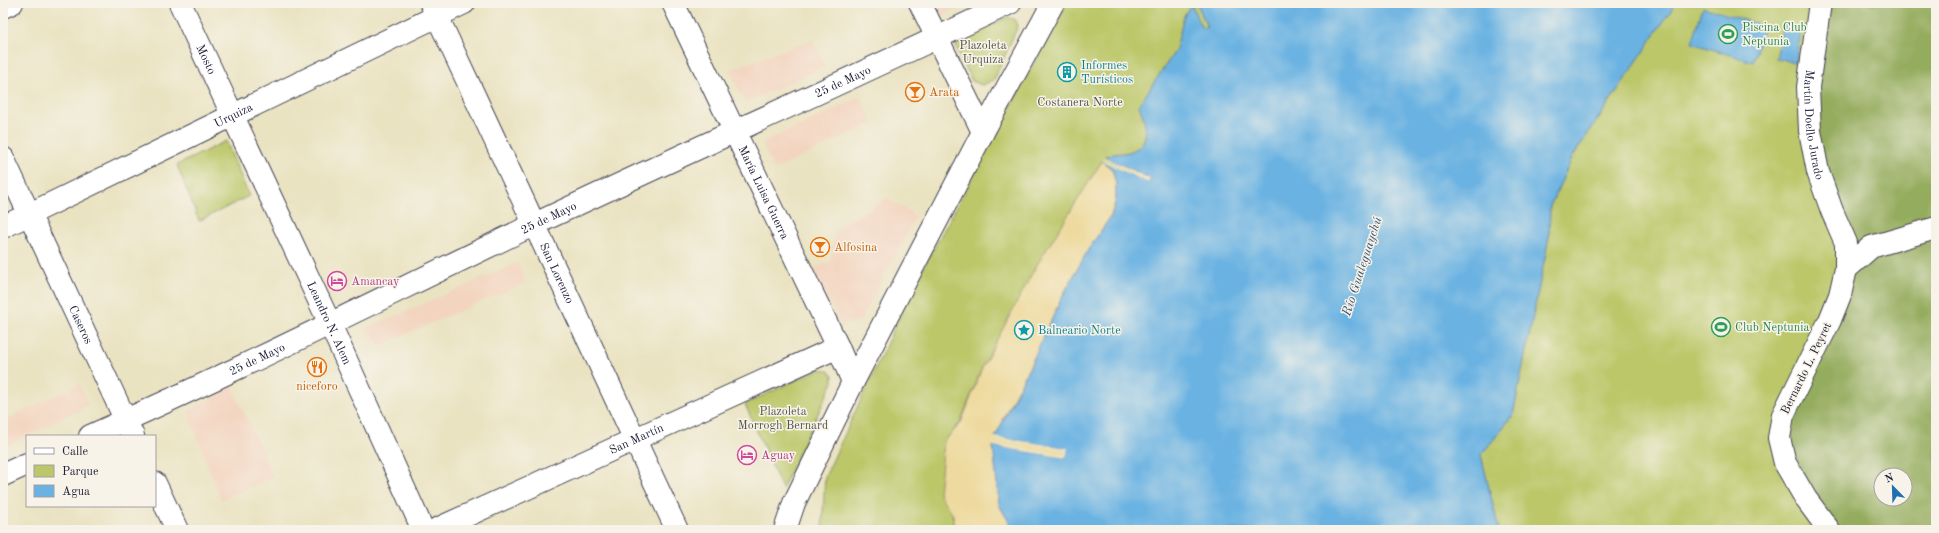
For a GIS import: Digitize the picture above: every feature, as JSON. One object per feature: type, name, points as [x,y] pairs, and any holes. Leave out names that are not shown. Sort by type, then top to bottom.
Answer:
[{"type":"street","points":[[3,7],[12,3]]},
{"type":"street","name":"Mosto","points":[[180,3],[233,116]]},
{"type":"street","name":"Urquiza","points":[[3,227],[233,116],[434,9],[464,3]]},
{"type":"street","name":"María Luisa Guerra","points":[[673,3],[838,346],[853,382]]},
{"type":"street","points":[[920,3],[983,132]]},
{"type":"street","name":"25 de Mayo","points":[[95,435],[129,428],[330,324],[534,225],[735,133],[1010,3]]},
{"type":"street","points":[[785,530],[794,503],[853,382],[983,132],[1054,3]]},
{"type":"street","name":"Martín Doello Jurado","points":[[1820,3],[1808,87],[1810,131],[1818,172],[1832,211],[1846,243]]},
{"type":"street","name":"San Lorenzo","points":[[434,9],[677,530]]},
{"type":"street","name":"Leandro N. Alem","points":[[233,116],[330,324],[423,530]]},
{"type":"street","name":"Caseros","points":[[3,158],[129,428]]},
{"type":"street","points":[[1846,269],[1871,247],[1936,228]]},
{"type":"street","points":[[1846,243],[1871,247]]},
{"type":"street","name":"Bernardo L. Peyret","points":[[1829,530],[1806,499],[1786,463],[1779,438],[1783,415],[1838,301],[1846,269],[1846,243]]},
{"type":"street","name":"San Martín","points":[[435,530],[838,346]]},
{"type":"street","points":[[3,475],[26,464]]},
{"type":"street","points":[[156,485],[177,530]]},
{"type":"shaded area","points":[[935,3],[971,3],[941,16]]},
{"type":"shaded area","points":[[812,40],[825,67],[745,102],[729,70]]},
{"type":"shaded area","points":[[860,97],[873,123],[774,170],[762,143]]},
{"type":"shaded area","points":[[887,198],[916,216],[861,319],[842,326],[813,269],[830,261],[836,229]]},
{"type":"shaded area","points":[[518,263],[525,283],[380,345],[365,329]]},
{"type":"shaded area","points":[[80,384],[88,405],[26,435],[3,448],[3,421]]},
{"type":"shaded area","points":[[232,386],[273,477],[221,500],[188,412]]},
{"type":"green space","name":"Costanera Norte","points":[[1067,3],[1197,3],[1207,27],[1202,29],[1191,4],[1184,16],[1176,50],[1139,105],[1146,132],[1142,144],[1129,152],[1105,156],[1150,179],[1148,183],[1102,161],[982,368],[960,423],[944,441],[954,530],[822,530],[825,477],[913,287]]},
{"type":"green space","points":[[1676,3],[1936,3],[1936,530],[1499,530],[1481,455],[1513,415],[1549,237],[1550,206],[1573,156]]},
{"type":"green space","points":[[1822,3],[1936,3],[1936,530],[1832,530],[1779,438],[1840,295],[1846,243],[1810,131]]},
{"type":"green space","name":"Plazoleta Urquiza","points":[[1008,17],[1016,20],[1017,28],[994,80],[982,85],[972,81],[957,50],[956,43],[962,38]]},
{"type":"green space","points":[[226,141],[249,196],[199,221],[177,165]]},
{"type":"green space","name":"Plazoleta Morrogh Bernard","points":[[820,369],[827,370],[833,375],[833,382],[782,489],[745,404]]},
{"type":"sand","name":"Balneario Norte","points":[[1102,161],[1112,169],[1116,183],[1116,200],[1111,216],[1088,250],[1062,297],[1031,364],[1002,420],[1068,448],[1066,458],[999,505],[1014,530],[954,530],[953,515],[939,494],[944,441],[961,423],[982,368],[1035,268]]},
{"type":"water","name":"Río Gualeguaychú","points":[[1197,3],[1676,3],[1573,156],[1550,206],[1549,237],[1513,415],[1481,455],[1499,530],[1014,530],[999,505],[993,446],[1066,458],[1067,448],[995,437],[1062,297],[1088,250],[1111,216],[1116,200],[1116,183],[1112,169],[1102,161],[1148,183],[1150,178],[1105,157],[1129,152],[1142,144],[1146,132],[1139,105],[1176,50],[1184,16],[1191,4],[1202,29],[1207,27]]},
{"type":"water","name":"Piscina Club Neptunia","points":[[1703,7],[1764,26],[1753,62],[1692,43]]},
{"type":"water","points":[[1783,25],[1802,28],[1795,62],[1776,59]]},
{"type":"pier","points":[[1105,157],[1150,179],[1148,183],[1102,161],[1103,159],[1147,181],[1104,158]]},
{"type":"pier","points":[[995,437],[1068,448],[1066,458],[993,446],[993,444],[1064,455],[1065,450],[995,439]]},
{"type":"place","name":"Piscina Club Neptunia","points":[[1728,34]]},
{"type":"place","name":"Informes Turísticos","points":[[1067,72]]},
{"type":"place","name":"Arata","points":[[915,92]]},
{"type":"place","name":"Alfosina","points":[[820,247]]},
{"type":"place","name":"Amancay","points":[[337,281]]},
{"type":"place","name":"Club Neptunia","points":[[1721,327]]},
{"type":"place","name":"Balneario Norte","points":[[1024,330]]},
{"type":"place","name":"niceforo","points":[[317,367]]},
{"type":"place","name":"Aguay","points":[[747,455]]}]
